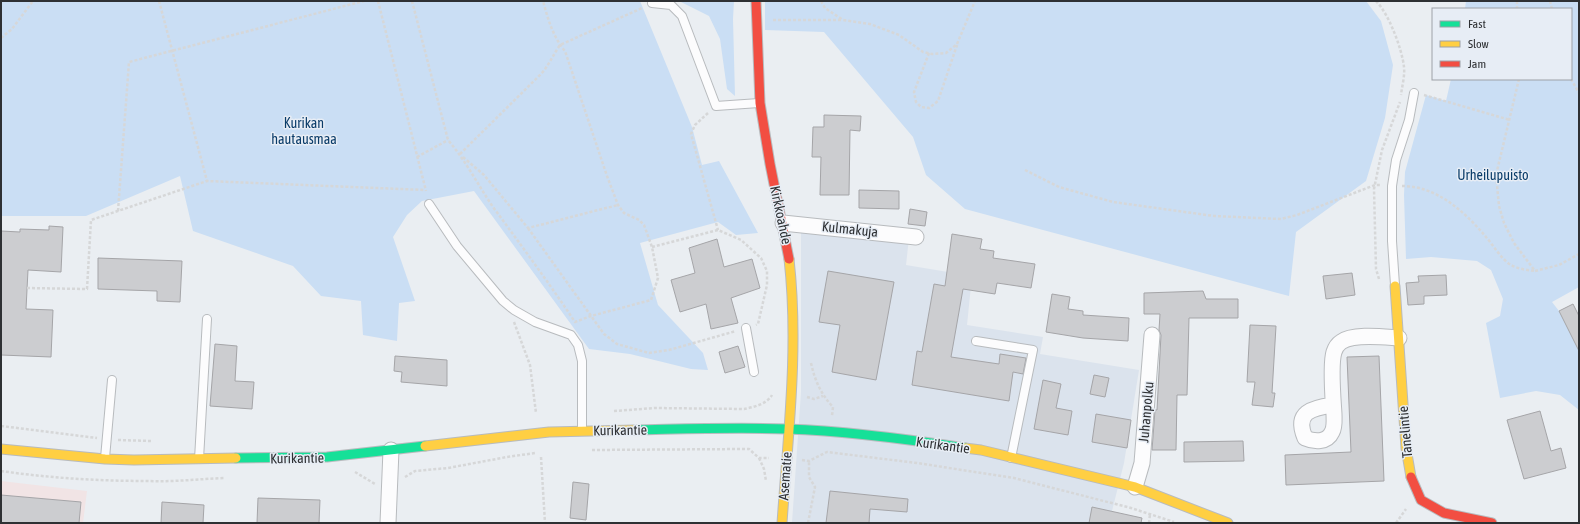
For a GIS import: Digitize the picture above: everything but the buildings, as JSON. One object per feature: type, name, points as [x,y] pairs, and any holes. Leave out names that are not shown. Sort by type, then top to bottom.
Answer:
[{"type":"main road","name":"Kirkkoahde","points":[[756,1],[760,103],[770,164],[789,256],[793,299],[794,341],[788,429]]},
{"type":"main road","name":"Tanelintie","points":[[1395,286],[1406,448],[1410,474],[1421,500],[1444,513],[1492,523]]},
{"type":"main road","name":"Kurikantie","points":[[1,449],[105,459],[199,460],[327,457],[549,432],[744,428],[788,429],[933,443],[981,450],[1135,487],[1228,523]]},
{"type":"main road","name":"Asematie","points":[[782,523],[788,429]]},
{"type":"street","name":"Kulmakuja","points":[[783,223],[916,237]]},
{"type":"street","name":"Juhanpolku","points":[[1135,487],[1142,463],[1152,335]]},
{"type":"street","points":[[1333,405],[1332,358],[1334,350],[1340,342],[1349,338],[1399,338]]},
{"type":"street","points":[[388,523],[391,450]]},
{"type":"lane","points":[[652,3],[671,5],[682,16],[716,106],[760,103]]},
{"type":"lane","points":[[1395,286],[1392,241],[1392,186],[1396,160],[1409,120],[1414,92]]},
{"type":"lane","points":[[429,204],[457,246],[503,301],[514,310],[535,322],[570,335],[578,345],[582,360],[582,431]]},
{"type":"lane","points":[[199,460],[207,319]]},
{"type":"lane","points":[[746,328],[754,372]]},
{"type":"lane","points":[[976,341],[1033,350],[1011,458]]},
{"type":"lane","points":[[105,459],[112,380]]},
{"type":"path","points":[[1,38],[12,30],[33,1]]},
{"type":"path","points":[[159,1],[207,181]]},
{"type":"path","points":[[118,211],[129,62],[364,1]]},
{"type":"path","points":[[27,288],[87,289],[91,220],[207,181],[426,190],[378,1]]},
{"type":"path","points":[[412,1],[448,140],[460,154],[484,175],[528,228],[604,334],[617,344],[649,353],[669,350],[758,324],[767,285],[766,267],[761,258],[742,240],[718,230],[652,247]]},
{"type":"path","points":[[460,154],[492,205],[575,322],[591,316],[651,300],[658,278],[652,247],[644,225],[639,220],[624,214],[618,205],[565,51],[552,30],[543,1]]},
{"type":"path","points":[[821,1],[825,8],[843,20]]},
{"type":"path","points":[[929,53],[914,92],[916,102],[922,107],[929,108],[938,101],[975,1]]},
{"type":"path","points":[[1025,170],[1059,187],[1113,202],[1214,216],[1281,219],[1298,215],[1375,185],[1382,150],[1400,101],[1404,68],[1398,41],[1381,6],[1376,1]]},
{"type":"path","points":[[460,154],[541,74],[549,65],[560,45],[652,3]]},
{"type":"path","points":[[756,20],[843,20],[870,24],[899,35],[923,52],[929,53],[946,53],[958,44]]},
{"type":"path","points":[[1519,80],[1496,175],[1499,206],[1504,223],[1514,243],[1535,271]]},
{"type":"path","points":[[1572,80],[1579,93]]},
{"type":"path","points":[[1426,95],[1498,115],[1510,120]]},
{"type":"path","points":[[716,106],[695,125],[691,134],[718,230]]},
{"type":"path","points":[[417,157],[448,140]]},
{"type":"path","points":[[1392,186],[1410,186],[1427,190],[1439,195],[1463,213],[1510,264],[1521,269],[1535,271],[1559,265],[1579,254]]},
{"type":"path","points":[[528,228],[618,205]]},
{"type":"path","points":[[513,320],[530,365],[536,413]]},
{"type":"path","points":[[823,396],[833,407]]},
{"type":"path","points":[[611,412],[655,408],[744,409]]},
{"type":"path","points":[[1,426],[107,440],[158,441]]},
{"type":"path","name":"Kurikantie","points":[[591,450],[749,449],[759,458],[809,461],[827,452],[968,470],[1014,478],[1150,514],[1178,523]]},
{"type":"path","points":[[390,481],[403,479],[415,471],[448,468],[507,456],[538,453]]},
{"type":"path","points":[[541,457],[545,523]]},
{"type":"path","points":[[808,523],[815,487],[810,477],[809,461]]},
{"type":"path","points":[[1149,523],[1150,514]]},
{"type":"shaded area","points":[[801,217],[910,229],[906,265],[972,276],[967,325],[1043,337],[1040,354],[1139,370],[1124,463],[1111,515],[1146,523],[792,523],[801,392]]},
{"type":"shaded area","points":[[1,481],[87,491],[83,523],[1,523]]},
{"type":"green space","name":"Kurikan hautausmaa","points":[[1,1],[640,1],[692,127],[702,165],[719,161],[758,233],[736,235],[718,222],[640,243],[658,305],[703,353],[708,370],[691,369],[630,354],[589,349],[474,191],[422,201],[407,215],[393,237],[415,301],[399,303],[397,341],[363,335],[361,301],[321,296],[293,266],[193,231],[180,176],[86,216],[1,216]]},
{"type":"green space","points":[[679,1],[734,1],[735,96],[727,89],[720,39],[709,16]]},
{"type":"green space","points":[[765,1],[1366,1],[1381,21],[1393,65],[1385,118],[1366,181],[1296,232],[1289,296],[965,209],[926,175],[913,137],[824,32],[765,30]]},
{"type":"green space","name":"Urheilupuisto","points":[[1466,1],[1579,1],[1579,287],[1552,302],[1559,311],[1579,351],[1579,410],[1560,395],[1536,391],[1500,398],[1486,323],[1500,316],[1503,299],[1491,270],[1477,261],[1431,257],[1406,259],[1404,195],[1405,172],[1426,95],[1446,101],[1451,80],[1572,80],[1572,8],[1465,8]]},
{"type":"traffic: fast","points":[[635,430],[711,428],[809,430],[876,436],[965,448]]},
{"type":"traffic: fast","points":[[236,458],[327,457],[425,446]]},
{"type":"traffic: slow","points":[[782,523],[793,358],[792,292],[789,259]]},
{"type":"traffic: slow","points":[[1395,286],[1406,448],[1411,477]]},
{"type":"traffic: slow","points":[[425,446],[549,432],[635,430]]},
{"type":"traffic: slow","points":[[965,448],[981,450],[1135,487],[1228,523]]},
{"type":"traffic: slow","points":[[1,449],[105,459],[134,460],[236,458]]},
{"type":"traffic: jam","points":[[756,1],[760,103],[770,164],[789,259]]},
{"type":"traffic: jam","points":[[1411,477],[1421,500],[1444,513],[1492,523]]}]
